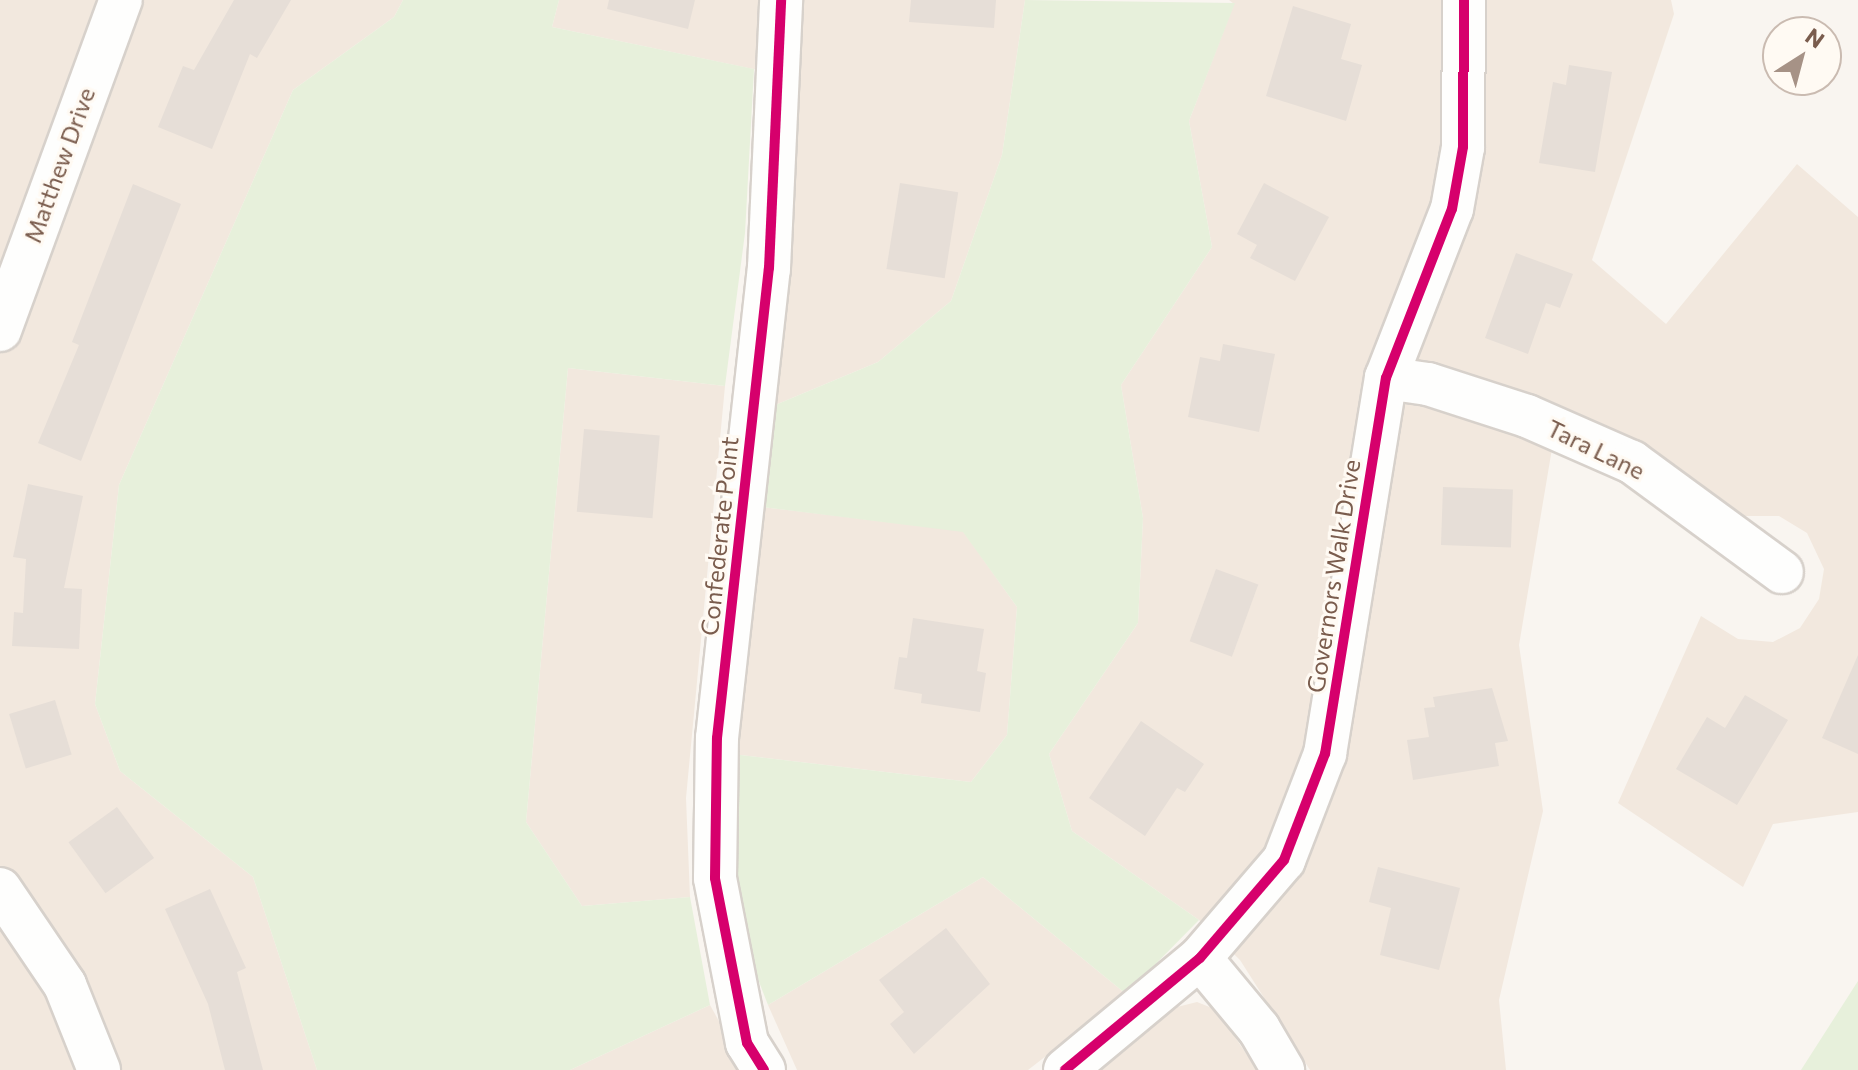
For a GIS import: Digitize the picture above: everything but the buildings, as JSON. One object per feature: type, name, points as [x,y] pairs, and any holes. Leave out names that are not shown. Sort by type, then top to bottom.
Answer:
[{"type":"street","name":"Matthew Drive","points":[[0,330],[121,0]]},
{"type":"street","name":"Confederate Point","points":[[764,1070],[747,1043],[715,878],[717,738],[769,268],[781,0]]},
{"type":"street","name":"Governors Walk Drive","points":[[1065,1070],[1200,958],[1284,860],[1325,754],[1386,378],[1452,209],[1463,147],[1464,0]]},
{"type":"street","name":"Tara Lane","points":[[1386,378],[1428,384],[1527,416],[1632,462],[1782,572]]},
{"type":"street","points":[[0,889],[65,985],[99,1070]]},
{"type":"street","points":[[1200,958],[1259,1029],[1283,1070]]},
{"type":"shaded area","points":[[0,0],[403,0],[394,17],[293,90],[119,485],[95,704],[120,771],[253,877],[317,1070],[0,1070]]},
{"type":"shaded area","points":[[559,0],[1025,0],[1002,155],[951,301],[878,362],[761,411],[796,78],[552,27]]},
{"type":"shaded area","points":[[1229,0],[1671,0],[1674,14],[1592,260],[1666,324],[1797,164],[1858,217],[1858,812],[1773,824],[1743,887],[1618,803],[1701,616],[1738,639],[1773,642],[1800,628],[1819,599],[1824,569],[1807,533],[1779,516],[1740,516],[1558,413],[1519,645],[1543,811],[1499,1000],[1506,1070],[1310,1070],[1240,960],[1199,920],[1072,831],[1049,754],[1138,623],[1143,518],[1121,385],[1212,247],[1189,121],[1234,4]]},
{"type":"shaded area","points":[[568,368],[725,386],[686,798],[690,897],[582,906],[526,822]]},
{"type":"shaded area","points":[[754,506],[963,531],[1017,607],[1007,735],[971,782],[732,754]]},
{"type":"shaded area","points":[[983,877],[1126,994],[1028,1070],[797,1070],[768,1005]]},
{"type":"shaded area","points":[[1197,1002],[1217,1010],[1257,1070],[1095,1070],[1177,1007]]},
{"type":"shaded area","points":[[710,1005],[746,1070],[570,1070]]},
{"type":"green space","points":[[403,0],[559,0],[552,27],[754,69],[745,233],[725,386],[568,368],[526,822],[582,906],[690,897],[710,1005],[570,1070],[317,1070],[253,877],[120,771],[95,704],[119,485],[293,90],[394,17]]},
{"type":"green space","points":[[1025,0],[1235,3],[1189,121],[1212,247],[1121,385],[1143,518],[1138,623],[1049,754],[1072,831],[1199,920],[1126,994],[983,877],[768,1005],[741,935],[727,868],[732,754],[971,782],[1007,735],[1017,607],[963,532],[754,506],[761,411],[878,362],[951,301],[1002,155]]},
{"type":"green space","points":[[1858,981],[1858,1070],[1801,1070]]},
{"type":"cycle path","points":[[764,1070],[747,1043],[715,878],[717,738],[769,268],[781,0]]},
{"type":"cycle path","points":[[1065,1070],[1200,958],[1284,860],[1325,754],[1386,378],[1452,209],[1463,147],[1464,0]]}]
